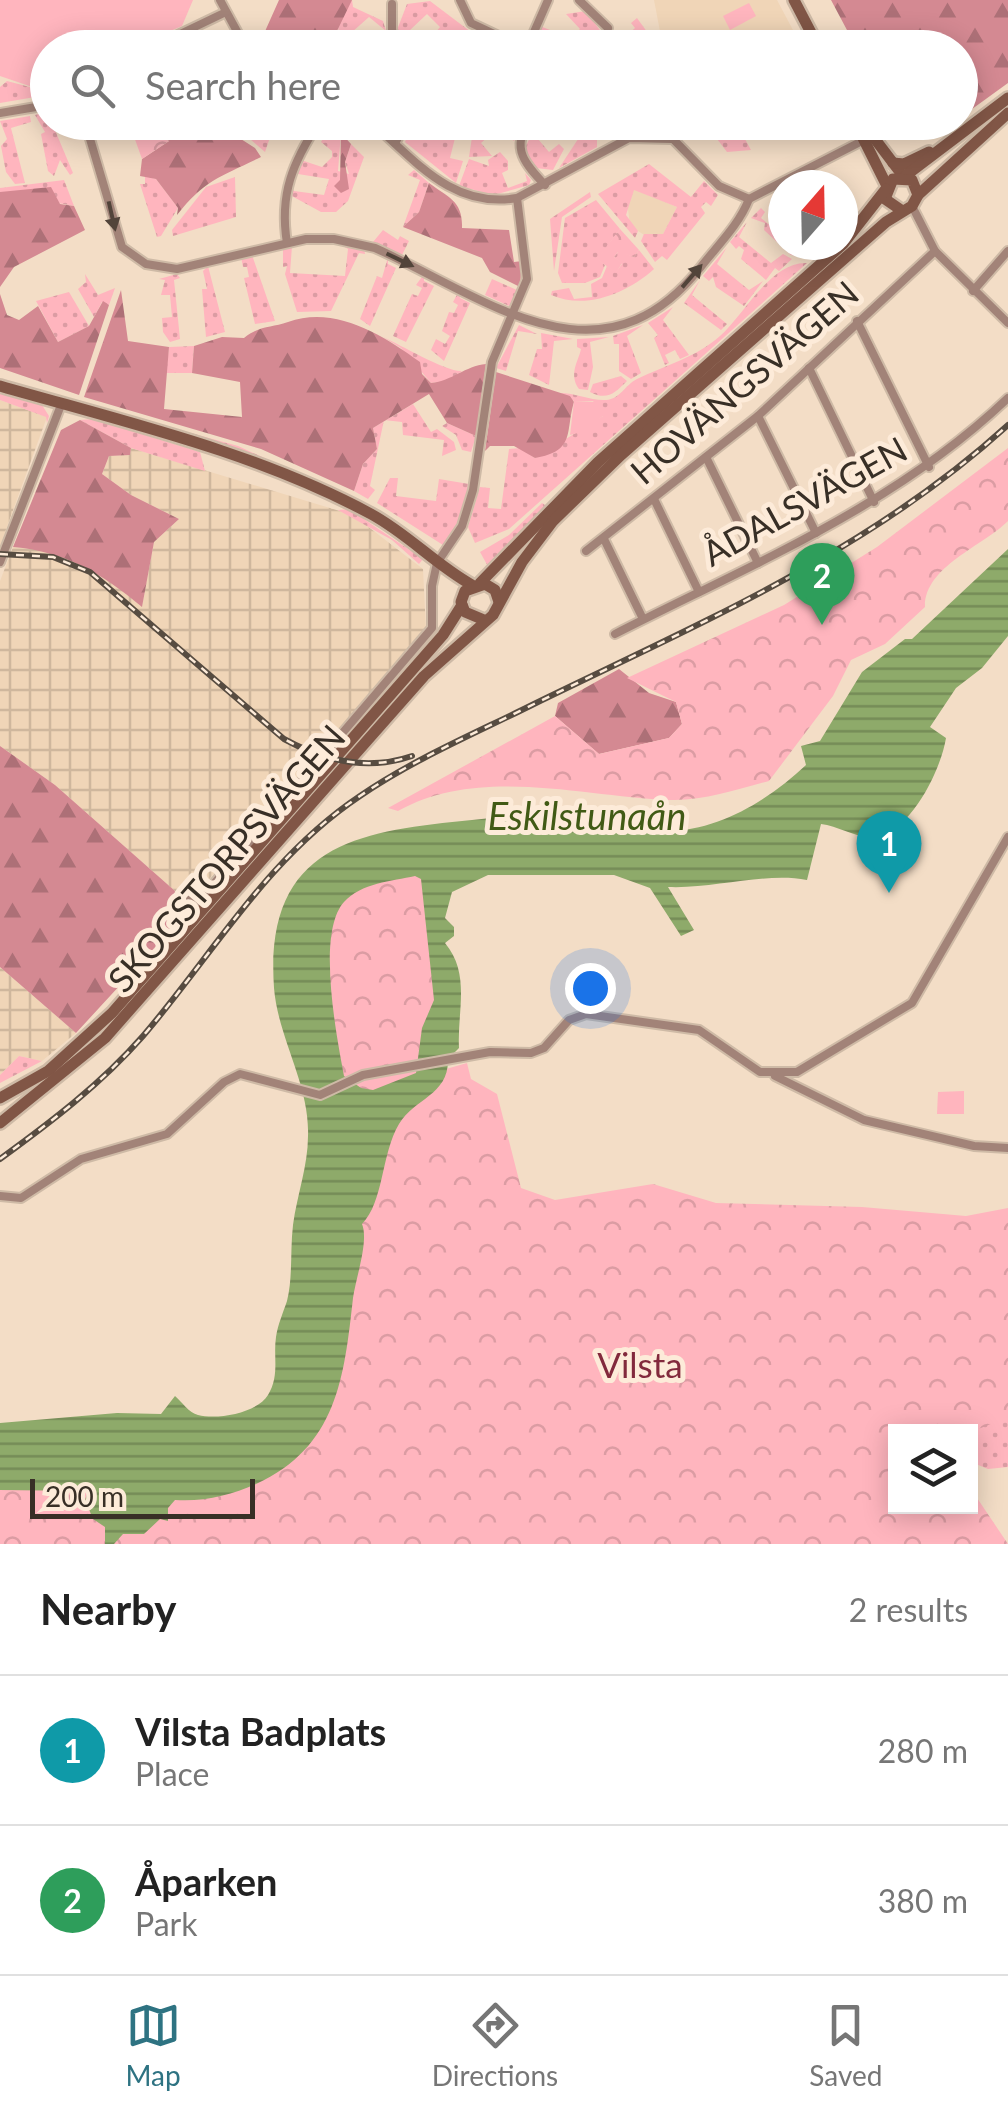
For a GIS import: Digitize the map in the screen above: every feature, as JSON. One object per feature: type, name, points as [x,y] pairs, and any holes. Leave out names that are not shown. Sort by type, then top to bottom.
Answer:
[{"type":"main road","points":[[794,0],[810,30]]},
{"type":"main road","points":[[978,122],[1008,98]]},
{"type":"main road","points":[[442,567],[470,618],[484,620],[493,615],[537,540],[601,474],[909,205],[1008,113]]},
{"type":"main road","points":[[867,140],[886,187],[887,202],[909,205]]},
{"type":"main road","points":[[868,140],[914,183],[909,205]]},
{"type":"main road","points":[[858,224],[886,187],[956,140]]},
{"type":"main road","points":[[893,163],[904,164],[952,143]]},
{"type":"main road","points":[[462,601],[598,462],[825,260]]},
{"type":"main road","points":[[0,386],[300,480],[393,527],[442,567],[492,588],[499,602]]},
{"type":"main road","name":"SKOGSTORPSVÄGEN","points":[[0,1098],[48,1071],[112,1013],[443,635],[462,601]]},
{"type":"main road","name":"SKOGSTORPSVÄGEN","points":[[0,1122],[105,1038],[413,688],[484,620]]},
{"type":"street","points":[[220,0],[236,30]]},
{"type":"street","points":[[460,0],[471,23],[486,30]]},
{"type":"street","points":[[534,30],[548,0]]},
{"type":"street","points":[[579,0],[608,28]]},
{"type":"street","points":[[392,4],[392,30]]},
{"type":"street","points":[[188,30],[226,12]]},
{"type":"street","points":[[0,113],[30,108]]},
{"type":"street","points":[[90,140],[122,247],[156,268],[178,269],[287,242],[334,239],[369,246],[514,315],[554,329],[589,332],[649,315],[692,278],[749,199],[865,140]]},
{"type":"street","points":[[287,242],[285,192],[296,160],[309,140]]},
{"type":"street","points":[[391,140],[460,194],[483,200],[516,198],[625,140]]},
{"type":"street","points":[[522,140],[519,149],[545,185]]},
{"type":"street","points":[[673,140],[719,186],[749,199]]},
{"type":"street","points":[[200,898],[432,628],[432,586],[470,502],[492,362],[514,315],[528,267],[516,198]]},
{"type":"street","points":[[909,205],[935,251],[1008,323]]},
{"type":"street","name":"HOVÄNGSVÄGEN","points":[[586,551],[758,416],[935,251]]},
{"type":"street","points":[[973,291],[1008,251]]},
{"type":"street","points":[[857,322],[929,467]]},
{"type":"street","points":[[809,368],[874,502]]},
{"type":"street","name":"ÅDALSVÄGEN","points":[[615,634],[874,502],[929,467],[1008,398]]},
{"type":"street","points":[[0,562],[62,405]]},
{"type":"street","points":[[758,416],[816,534]]},
{"type":"street","points":[[706,457],[758,563]]},
{"type":"street","points":[[654,500],[700,592]]},
{"type":"street","points":[[604,539],[644,619]]},
{"type":"street","points":[[775,1076],[819,1063],[912,1003],[1008,837]]},
{"type":"street","points":[[0,1196],[21,1198],[81,1159],[168,1134],[232,1076],[254,1075],[300,1092],[326,1094],[356,1077],[490,1052],[532,1054],[544,1048],[569,1020],[595,1014],[699,1030],[725,1044],[753,1068],[864,1120],[974,1146],[1008,1148]]},
{"type":"shaded area","points":[[654,0],[777,0],[793,30],[660,30]]},
{"type":"shaded area","points":[[634,189],[677,207],[663,234],[646,236],[630,226],[627,200]]},
{"type":"shaded area","points":[[0,400],[47,417],[0,546]]},
{"type":"shaded area","points":[[131,448],[353,515],[423,569],[426,630],[198,892],[175,891],[55,785],[0,746],[0,581],[13,547],[43,550],[98,571],[142,606],[154,542],[179,519],[131,495],[102,474],[109,456],[130,455]]},
{"type":"shaded area","points":[[0,967],[76,1033],[42,1061],[19,1056],[0,1075]]},
{"type":"green space","points":[[0,0],[193,0],[182,26],[173,30],[30,30],[30,86],[0,76]]},
{"type":"green space","points":[[279,0],[352,0],[337,30],[266,30]]},
{"type":"green space","points":[[352,0],[353,7],[383,21],[386,30],[369,17],[354,30],[338,30]]},
{"type":"green space","points":[[831,0],[1008,0],[1008,83],[978,105],[978,30],[847,30]]},
{"type":"green space","points":[[430,1],[468,30],[438,30],[440,27],[427,14],[410,30],[397,30],[407,4]]},
{"type":"green space","points":[[749,3],[756,16],[730,30],[723,16]]},
{"type":"green space","points":[[586,11],[600,30],[579,30],[566,14]]},
{"type":"green space","points":[[637,18],[646,30],[633,30],[631,23]]},
{"type":"green space","points":[[7,81],[30,87],[30,98],[0,103],[0,87]]},
{"type":"green space","points":[[30,116],[30,122],[11,128],[25,183],[15,184],[6,172],[1,146],[7,139],[0,121]]},
{"type":"green space","points":[[42,140],[59,140],[73,173],[70,175],[60,160],[54,176],[48,171]]},
{"type":"green space","points":[[135,140],[169,141],[142,159]]},
{"type":"green space","points":[[242,140],[261,157],[205,186],[177,215],[178,208],[156,179],[140,176],[142,159],[169,141]]},
{"type":"green space","points":[[251,140],[269,140],[265,152]]},
{"type":"green space","points":[[340,140],[338,171],[349,174],[345,162],[351,144],[364,157],[348,201],[336,212],[321,212],[290,195],[291,185],[294,191],[324,195],[329,179],[298,174],[294,178],[301,160],[322,167],[332,157],[332,151],[321,142]]},
{"type":"green space","points":[[341,140],[347,140],[351,144],[345,162],[349,189],[341,193],[334,186],[340,180]]},
{"type":"green space","points":[[454,140],[450,158],[463,161],[456,183],[405,142]]},
{"type":"green space","points":[[472,140],[484,140],[481,143],[492,156],[469,157]]},
{"type":"green space","points":[[529,140],[539,140],[549,152],[559,144],[564,149],[553,170],[536,168],[524,150]]},
{"type":"green space","points":[[577,140],[597,140],[597,147],[559,168]]},
{"type":"green space","points":[[718,140],[746,140],[751,150],[727,152]]},
{"type":"green space","points":[[500,152],[508,161],[508,170],[502,173],[508,188],[527,181],[525,173],[531,180],[529,185],[494,195],[459,186],[469,159],[489,166],[488,160]]},
{"type":"green space","points":[[649,164],[691,197],[704,181],[718,195],[711,206],[706,202],[701,207],[705,213],[667,260],[662,256],[655,262],[641,241],[644,234],[663,234],[677,207],[634,190],[626,215],[638,231],[635,238],[598,194]]},
{"type":"green space","points":[[414,170],[429,183],[419,212],[403,227],[420,180],[408,175]]},
{"type":"green space","points":[[145,176],[156,179],[178,208],[157,237],[140,184],[145,184]]},
{"type":"green space","points":[[235,177],[236,217],[173,236],[172,230],[206,187]]},
{"type":"green space","points":[[64,180],[74,206],[0,192],[0,188]]},
{"type":"green space","points":[[429,183],[457,206],[462,228],[509,230],[514,262],[522,261],[520,287],[490,272],[482,258],[403,227],[419,212]]},
{"type":"green space","points":[[51,187],[60,204],[74,206],[85,230],[14,267],[0,287],[0,192]]},
{"type":"green space","points":[[590,192],[591,197],[562,217],[554,271],[550,219]]},
{"type":"green space","points":[[596,200],[620,229],[598,259],[605,265],[600,277],[585,283],[562,283],[558,273],[565,218]]},
{"type":"green space","points":[[761,208],[768,234],[765,223],[751,218]]},
{"type":"green space","points":[[747,222],[739,237],[771,263],[791,260],[779,271],[775,268],[766,280],[741,259],[744,250],[739,246],[736,249],[730,242]]},
{"type":"green space","points":[[620,229],[639,250],[634,257],[618,252],[614,257],[622,263],[616,273],[597,259]]},
{"type":"green space","points":[[383,230],[398,240],[400,236],[409,241],[402,255],[373,242]]},
{"type":"green space","points":[[292,246],[290,273],[345,276],[348,249],[343,246],[364,248],[365,254],[359,253],[331,311],[297,312],[285,274],[287,266],[283,267],[283,247]]},
{"type":"green space","points":[[727,247],[717,264],[749,290],[763,281],[744,306],[716,287],[713,277],[709,281],[703,276]]},
{"type":"green space","points":[[639,250],[654,269],[631,286],[592,300],[578,301],[551,295],[552,291],[569,288],[574,299],[592,297],[591,284],[602,278],[607,266],[616,272],[622,264],[614,257],[619,251],[634,257]]},
{"type":"green space","points":[[252,255],[275,321],[255,324],[244,278],[249,277],[247,267],[243,267],[241,257]]},
{"type":"green space","points":[[388,257],[388,264],[396,268],[370,326],[360,319],[377,276],[382,278]]},
{"type":"green space","points":[[807,263],[509,529],[475,543],[468,527],[480,487],[490,488],[488,508],[501,509],[509,449],[520,448],[535,458],[603,416],[593,401],[574,401],[560,393],[601,400],[615,397],[637,379],[710,344],[770,280],[794,265]]},
{"type":"green space","points":[[208,266],[225,332],[206,337],[202,289],[207,289],[203,271]]},
{"type":"green space","points":[[85,274],[98,295],[115,288],[109,305],[102,302],[94,317],[78,289],[86,282]]},
{"type":"green space","points":[[177,274],[180,278],[174,280],[180,339],[170,342],[163,332],[162,318],[172,317],[170,295],[161,295],[165,280],[159,279]]},
{"type":"green space","points":[[424,274],[424,281],[434,286],[406,342],[393,336],[412,294],[418,296],[422,288],[416,285]]},
{"type":"green space","points":[[492,279],[519,291],[509,306],[485,295]]},
{"type":"green space","points":[[700,280],[692,295],[727,324],[721,330],[684,303]]},
{"type":"green space","points":[[121,290],[128,341],[169,347],[164,409],[242,417],[240,382],[192,373],[194,346],[222,337],[244,338],[260,329],[323,317],[357,325],[390,342],[420,362],[422,374],[431,383],[486,364],[476,436],[447,423],[429,394],[373,428],[377,449],[363,464],[354,491],[261,449],[84,397]]},
{"type":"green space","points":[[459,291],[460,298],[470,303],[444,361],[431,350],[436,339],[445,344],[450,336],[442,331],[449,312],[454,313],[458,305],[453,302]]},
{"type":"green space","points":[[69,292],[89,326],[58,342],[36,301]]},
{"type":"green space","points":[[0,294],[7,315],[19,320],[38,306],[58,342],[89,326],[103,301],[109,305],[79,395],[0,368]]},
{"type":"green space","points":[[673,307],[663,320],[689,355],[680,359],[675,350],[665,355],[669,363],[665,365],[654,338],[658,335],[648,323]]},
{"type":"green space","points":[[519,325],[537,334],[518,331],[506,371],[496,368]]},
{"type":"green space","points":[[643,325],[627,336],[641,373],[631,379],[619,371],[619,344],[614,344],[613,336]]},
{"type":"green space","points":[[541,333],[573,339],[554,341],[549,385],[529,375],[537,349],[542,349]]},
{"type":"green space","points":[[383,337],[435,363],[462,371],[449,381],[431,383],[401,348]]},
{"type":"green space","points":[[609,337],[590,342],[593,367],[588,390],[579,389],[574,378],[581,349],[577,339]]},
{"type":"green space","points":[[194,346],[192,373],[166,373],[169,347]]},
{"type":"green space","points":[[496,372],[570,396],[574,402],[569,431],[557,451],[535,458],[514,446],[490,446],[485,451]]},
{"type":"green space","points":[[621,376],[627,381],[610,394],[590,392],[593,384]]},
{"type":"green space","points":[[0,391],[42,405],[49,416],[47,423],[46,417],[0,400]]},
{"type":"green space","points":[[574,401],[598,402],[604,415],[585,431],[570,435]]},
{"type":"green space","points":[[82,403],[238,446],[366,504],[266,459]]},
{"type":"green space","points":[[413,404],[431,432],[437,429],[454,442],[456,450],[442,456],[444,440],[403,435],[402,422],[386,420]]},
{"type":"green space","points":[[93,419],[200,452],[205,471],[131,448],[80,420]]},
{"type":"green space","points":[[80,420],[131,448],[130,455],[109,456],[102,474],[131,495],[179,519],[154,542],[142,607],[112,584],[67,559],[13,547],[61,430]]},
{"type":"green space","points":[[384,422],[370,486],[375,490],[368,499],[354,491],[363,464],[377,449],[373,428]]},
{"type":"green space","points":[[447,423],[476,436],[471,452],[462,450],[456,435],[442,426]]},
{"type":"green space","points":[[1008,448],[1008,521],[944,569],[927,593],[925,607],[885,644],[851,660],[833,696],[769,781],[683,800],[533,787],[463,789],[429,797],[398,811],[388,808],[555,716],[599,754],[669,738],[682,724],[676,702],[627,678],[784,605],[877,547]]},
{"type":"green space","points":[[390,478],[398,478],[396,496],[436,501],[439,479],[469,484],[458,522],[443,545],[377,503]]},
{"type":"green space","points":[[542,503],[548,507],[490,570],[480,552],[509,535]]},
{"type":"green space","points":[[349,509],[423,559],[419,564],[392,540],[338,510]]},
{"type":"green space","points":[[619,669],[649,693],[676,702],[682,724],[669,738],[599,754],[555,716],[558,703]]},
{"type":"green space","points":[[0,746],[55,785],[175,891],[171,907],[180,920],[76,1033],[0,967]]},
{"type":"green space","name":"Vilsta","points":[[455,838],[437,942],[432,1073],[467,1063],[471,1079],[497,1094],[521,1188],[555,1200],[653,1184],[716,1203],[862,1207],[966,1216],[1008,1208],[1008,1417],[978,1429],[978,1424],[888,1424],[888,1514],[978,1514],[978,1499],[1008,1544],[0,1544],[0,1450],[269,1464],[317,1380],[314,924],[381,854]]},
{"type":"green space","points":[[19,1056],[42,1061],[0,1083],[0,1075]]},
{"type":"green space","points":[[964,1091],[964,1114],[937,1114],[938,1092]]},
{"type":"green space","points":[[1008,1411],[1008,1467],[988,1469],[978,1465],[978,1426]]},
{"type":"water","name":"Eskilstunaån","points":[[1008,549],[1008,636],[982,668],[956,688],[930,727],[946,738],[938,766],[922,797],[901,823],[875,837],[821,824],[807,880],[774,878],[668,887],[694,930],[681,936],[650,888],[614,875],[488,875],[452,892],[445,918],[454,927],[454,936],[445,943],[458,967],[460,980],[459,1048],[448,1059],[447,1071],[437,1089],[406,1115],[393,1136],[375,1203],[362,1224],[363,1249],[340,1382],[320,1430],[304,1451],[283,1469],[247,1488],[207,1499],[175,1500],[168,1508],[168,1521],[160,1519],[144,1534],[123,1534],[114,1544],[105,1544],[105,1527],[93,1519],[85,1500],[88,1491],[0,1490],[0,1423],[117,1413],[161,1414],[175,1396],[195,1414],[226,1416],[255,1406],[272,1388],[276,1337],[289,1292],[293,1225],[308,1136],[304,1098],[277,1007],[275,940],[285,902],[303,874],[327,854],[357,840],[431,824],[541,814],[608,819],[615,815],[667,831],[724,819],[760,801],[806,765],[801,746],[820,741],[862,672],[905,639],[912,639]],"holes":[[[415,876],[421,879],[434,1000],[422,1028],[416,1073],[373,1090],[361,1088],[344,1076],[337,1037],[330,961],[336,917],[344,902],[359,891]]]},
{"type":"railway","points":[[0,1159],[75,1102],[127,1054],[269,877],[327,821],[360,796],[423,758],[721,613],[841,547],[955,470],[1008,425]]},
{"type":"railway","points":[[0,554],[53,557],[90,572],[284,739],[299,747],[330,758],[363,763],[412,756]]},
{"type":"place","name":"Åparken","points":[[822,625]]},
{"type":"place","name":"Vilsta Badplats","points":[[889,893]]}]
